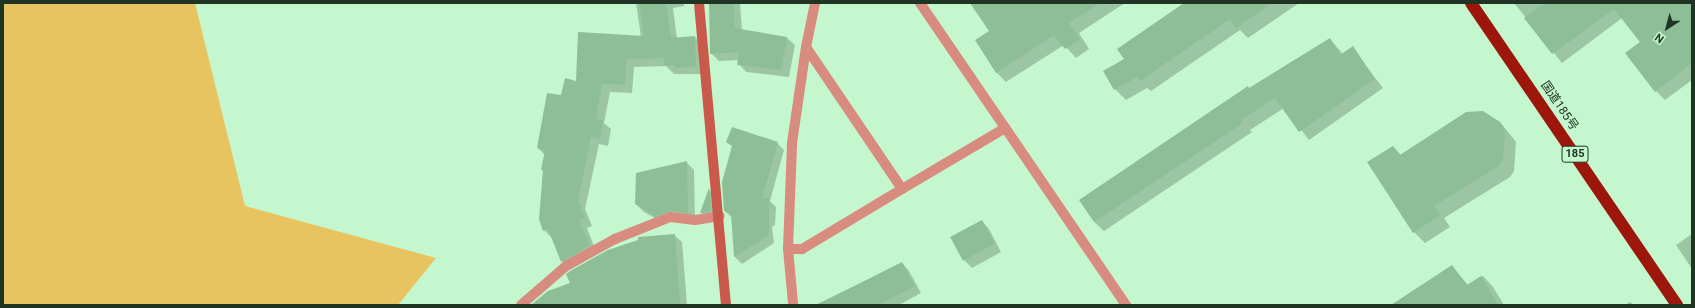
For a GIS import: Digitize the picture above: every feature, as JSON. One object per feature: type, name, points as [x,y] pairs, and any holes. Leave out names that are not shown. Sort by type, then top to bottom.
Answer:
[{"type":"highway","name":"国道185号","points":[[1471,3],[1677,305]]},
{"type":"street","points":[[699,3],[720,216],[726,305]]},
{"type":"street","points":[[793,303],[788,248],[792,143],[806,47],[815,3]]},
{"type":"street","points":[[920,3],[1126,305]]},
{"type":"street","points":[[806,47],[902,189]]},
{"type":"street","points":[[788,248],[802,249],[1005,128]]},
{"type":"street","points":[[521,305],[566,266],[615,239],[670,217],[695,220],[720,216]]},
{"type":"shaded area","points":[[3,3],[195,3],[245,206],[436,258],[398,305],[3,305]]},
{"type":"building","points":[[639,3],[666,3],[671,38],[695,36],[696,66],[675,68],[674,65],[665,66],[664,58],[626,59],[625,85],[602,84],[596,119],[603,120],[600,139],[591,137],[578,200],[585,218],[579,220],[590,245],[561,262],[548,229],[543,231],[539,219],[543,170],[541,170],[545,150],[537,148],[547,93],[561,95],[565,78],[576,81],[578,32],[644,36]]},
{"type":"building","points":[[709,3],[734,3],[735,28],[787,37],[781,70],[737,65],[739,52],[710,54]]},
{"type":"building","points":[[970,3],[1100,3],[1069,23],[1080,39],[1065,49],[1054,35],[996,73],[975,40],[989,31]]},
{"type":"building","points":[[1184,3],[1272,3],[1236,28],[1230,19],[1140,81],[1137,77],[1114,90],[1103,71],[1124,59],[1117,49]]},
{"type":"building","points":[[1545,3],[1692,3],[1692,63],[1655,92],[1625,53],[1640,42],[1614,9],[1552,54],[1524,18]]},
{"type":"building","points":[[1330,38],[1340,55],[1353,46],[1375,79],[1299,132],[1275,98],[1241,120],[1243,123],[1094,222],[1079,200],[1248,86],[1249,88]]},
{"type":"building","points":[[1483,111],[1500,122],[1505,130],[1503,159],[1499,166],[1434,206],[1440,215],[1413,233],[1367,162],[1393,146],[1400,155],[1466,112]]},
{"type":"building","points":[[732,127],[778,142],[762,198],[769,198],[769,235],[734,257],[731,214],[724,211],[722,182],[732,146],[726,142]]},
{"type":"building","points":[[687,161],[688,213],[670,211],[656,216],[635,204],[636,173]]},
{"type":"building","points":[[709,188],[711,211],[700,213]]},
{"type":"building","points":[[982,220],[995,244],[963,261],[950,237]]},
{"type":"building","points":[[675,234],[680,305],[531,305],[548,291],[570,283],[566,274],[570,271],[608,250],[638,240],[638,237]]},
{"type":"building","points":[[902,262],[915,286],[877,305],[817,305]]},
{"type":"building","points":[[1452,265],[1467,285],[1481,276],[1498,305],[1391,305]]}]
